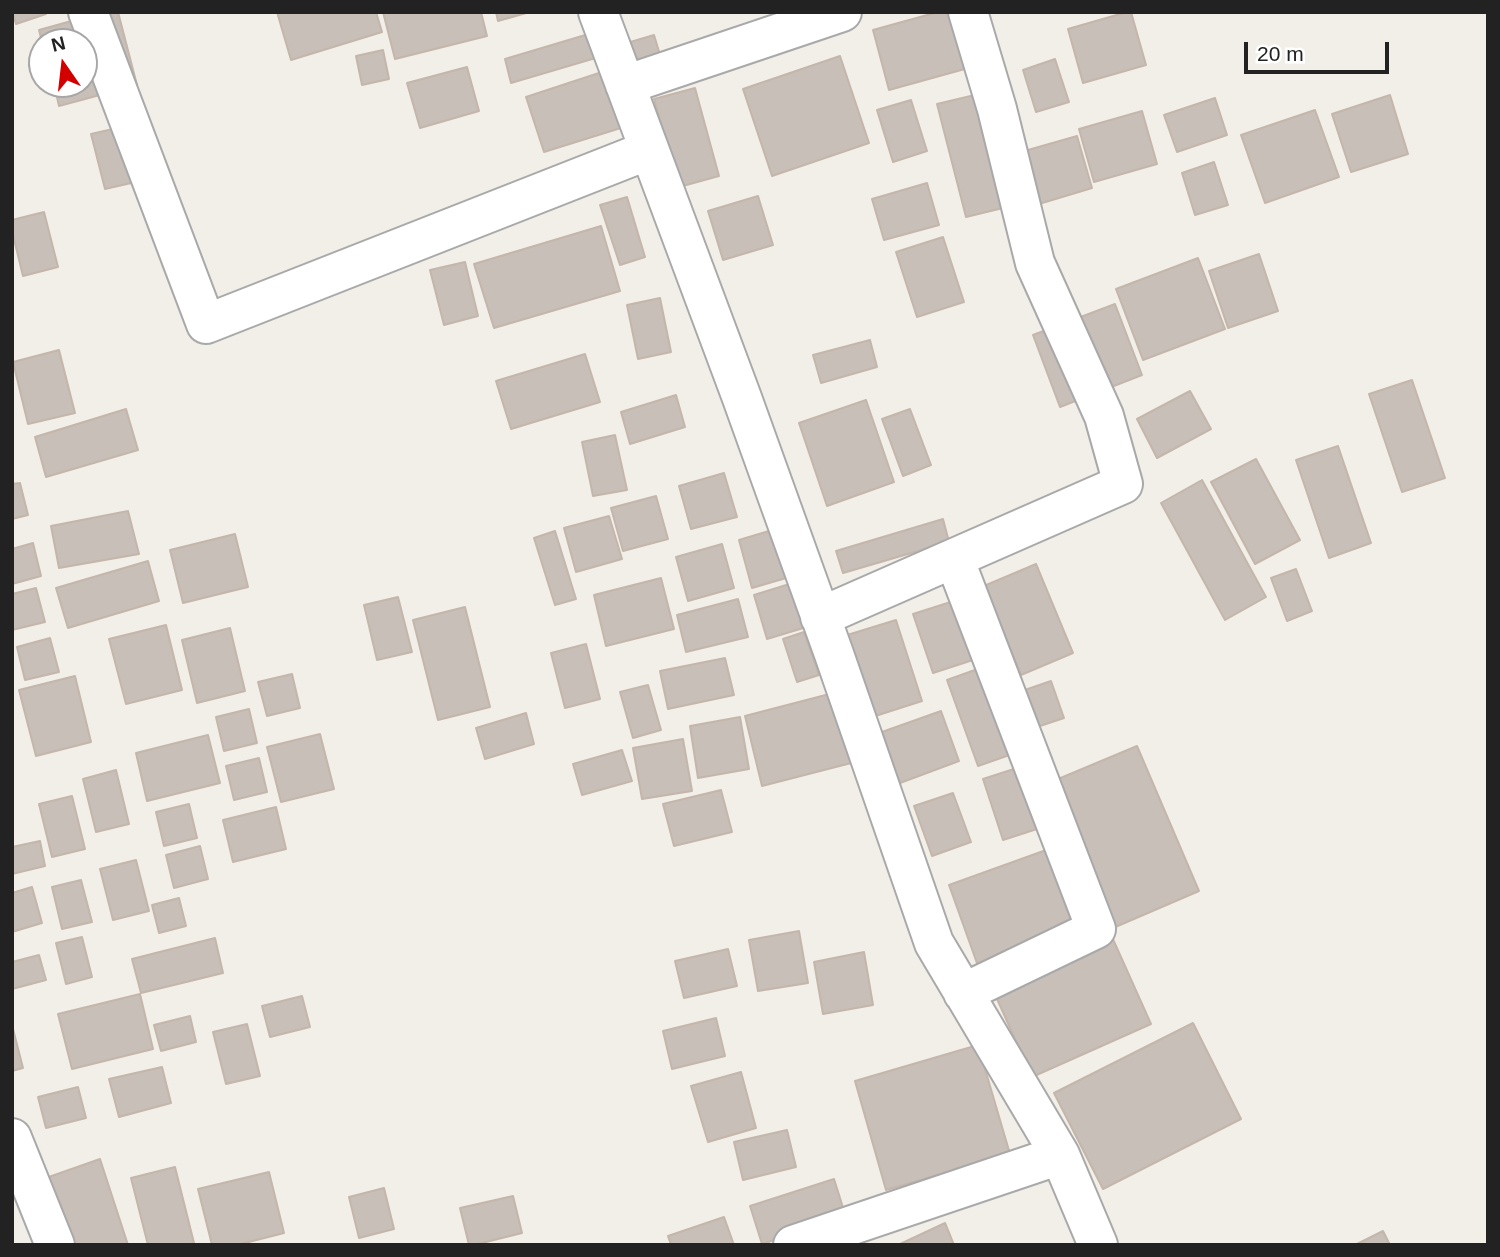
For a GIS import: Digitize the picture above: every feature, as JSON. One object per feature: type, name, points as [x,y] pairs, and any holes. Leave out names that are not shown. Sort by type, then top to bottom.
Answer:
[{"type":"street","points":[[88,12],[206,324],[649,150]]},
{"type":"street","points":[[598,12],[737,385],[934,943],[1060,1155],[1098,1245]]},
{"type":"street","points":[[625,85],[842,12]]},
{"type":"street","points":[[820,617],[1123,484],[1104,416],[1035,263],[997,109],[968,12]]},
{"type":"street","points":[[954,558],[1096,929],[963,993]]},
{"type":"street","points":[[12,1138],[55,1245]]},
{"type":"street","points":[[793,1245],[1060,1155]]},
{"type":"building","points":[[12,12],[45,12],[46,14],[16,24]]},
{"type":"building","points":[[104,12],[118,12],[137,85],[98,96],[98,28],[46,28]]},
{"type":"building","points":[[277,12],[376,12],[382,32],[291,60]]},
{"type":"building","points":[[383,12],[481,12],[487,36],[395,59]]},
{"type":"building","points":[[496,12],[530,12],[498,21]]},
{"type":"building","points":[[938,12],[957,12],[972,67],[889,90],[873,30]]},
{"type":"building","points":[[1131,12],[1146,65],[1083,83],[1068,29]]},
{"type":"building","points":[[592,33],[599,57],[511,83],[505,59]]},
{"type":"building","points":[[654,35],[661,58],[634,67],[627,43]]},
{"type":"building","points":[[383,50],[389,79],[362,85],[356,56]]},
{"type":"building","points":[[840,56],[869,143],[772,176],[743,89]]},
{"type":"building","points":[[1055,59],[1069,102],[1036,112],[1023,70]]},
{"type":"building","points":[[467,67],[479,111],[420,128],[407,83]]},
{"type":"building","points":[[605,71],[624,127],[544,152],[526,97]]},
{"type":"building","points":[[695,88],[719,176],[679,187],[654,99]]},
{"type":"building","points":[[979,94],[1007,207],[966,217],[937,104]]},
{"type":"building","points":[[1390,95],[1408,154],[1351,172],[1332,114]]},
{"type":"building","points":[[57,98],[89,98],[59,106]]},
{"type":"building","points":[[1215,98],[1227,135],[1177,152],[1164,115]]},
{"type":"building","points":[[911,100],[927,151],[893,162],[877,110]]},
{"type":"building","points":[[1315,110],[1339,177],[1265,203],[1241,135]]},
{"type":"building","points":[[1142,111],[1157,164],[1094,182],[1079,129]]},
{"type":"building","points":[[126,126],[140,181],[105,189],[91,134]]},
{"type":"building","points":[[1077,136],[1092,188],[1029,207],[1014,154]]},
{"type":"building","points":[[1214,162],[1228,205],[1195,215],[1182,173]]},
{"type":"building","points":[[927,183],[939,225],[884,240],[872,199]]},
{"type":"building","points":[[758,196],[773,245],[723,260],[708,211]]},
{"type":"building","points":[[627,197],[645,257],[620,265],[600,205]]},
{"type":"building","points":[[44,212],[58,267],[23,276],[12,231],[12,220]]},
{"type":"building","points":[[601,226],[620,291],[494,328],[474,264]]},
{"type":"building","points":[[943,237],[964,302],[917,317],[896,252]]},
{"type":"building","points":[[1259,254],[1278,311],[1228,328],[1209,271]]},
{"type":"building","points":[[1198,258],[1225,329],[1143,360],[1116,289]]},
{"type":"building","points":[[465,262],[478,316],[444,325],[430,270]]},
{"type":"building","points":[[660,298],[671,352],[638,359],[627,305]]},
{"type":"building","points":[[1115,304],[1142,375],[1060,407],[1033,335]]},
{"type":"building","points":[[870,340],[877,367],[821,383],[813,355]]},
{"type":"building","points":[[59,350],[75,413],[28,424],[13,362]]},
{"type":"building","points":[[585,354],[600,402],[511,429],[496,381]]},
{"type":"building","points":[[1412,380],[1445,478],[1402,492],[1369,394]]},
{"type":"building","points":[[1190,391],[1211,429],[1157,458],[1137,419]]},
{"type":"building","points":[[676,395],[685,427],[630,444],[621,412]]},
{"type":"building","points":[[866,400],[894,482],[827,506],[799,423]]},
{"type":"building","points":[[126,409],[138,450],[46,477],[35,437]]},
{"type":"building","points":[[910,409],[931,465],[903,476],[882,419]]},
{"type":"building","points":[[615,435],[627,490],[593,496],[582,442]]},
{"type":"building","points":[[1338,446],[1371,543],[1329,558],[1296,460]]},
{"type":"building","points":[[1256,459],[1300,540],[1255,564],[1211,482]]},
{"type":"building","points":[[724,473],[737,517],[691,529],[679,486]]},
{"type":"building","points":[[1202,480],[1266,597],[1225,620],[1161,503]]},
{"type":"building","points":[[20,483],[28,515],[12,519],[12,484]]},
{"type":"building","points":[[656,496],[668,539],[623,551],[611,508]]},
{"type":"building","points":[[128,511],[139,554],[59,568],[51,526]]},
{"type":"building","points":[[609,516],[622,559],[576,572],[564,528]]},
{"type":"building","points":[[943,519],[949,542],[843,573],[836,551]]},
{"type":"building","points":[[779,528],[793,576],[752,588],[739,540]]},
{"type":"building","points":[[555,531],[576,599],[555,605],[534,538]]},
{"type":"building","points":[[235,534],[248,587],[183,603],[170,550]]},
{"type":"building","points":[[33,543],[41,576],[12,584],[12,549]]},
{"type":"building","points":[[722,544],[734,588],[688,601],[676,557]]},
{"type":"building","points":[[148,561],[159,601],[68,628],[56,588]]},
{"type":"building","points":[[1036,564],[1073,653],[1021,675],[984,586]]},
{"type":"building","points":[[1296,569],[1312,611],[1287,621],[1271,578]]},
{"type":"building","points":[[661,578],[674,629],[606,646],[594,595]]},
{"type":"building","points":[[796,582],[810,626],[767,639],[754,595]]},
{"type":"building","points":[[36,588],[45,622],[12,630],[12,594]]},
{"type":"building","points":[[398,597],[412,652],[377,660],[364,605]]},
{"type":"building","points":[[738,599],[748,637],[686,652],[677,615]]},
{"type":"building","points":[[957,600],[976,659],[933,673],[913,614]]},
{"type":"building","points":[[465,607],[490,707],[438,720],[413,620]]},
{"type":"building","points":[[896,620],[922,701],[869,718],[844,636]]},
{"type":"building","points":[[166,625],[182,690],[126,704],[109,639]]},
{"type":"building","points":[[230,628],[245,691],[197,703],[182,640]]},
{"type":"building","points":[[804,632],[819,675],[797,682],[783,639]]},
{"type":"building","points":[[50,638],[59,672],[25,680],[17,647]]},
{"type":"building","points":[[586,644],[600,699],[565,708],[551,653]]},
{"type":"building","points":[[725,658],[734,695],[668,709],[660,671]]},
{"type":"building","points":[[986,666],[1018,752],[978,766],[947,680]]},
{"type":"building","points":[[292,674],[300,708],[267,716],[258,682]]},
{"type":"building","points":[[75,676],[91,742],[36,756],[19,690]]},
{"type":"building","points":[[1051,681],[1064,718],[1031,729],[1019,692]]},
{"type":"building","points":[[648,685],[661,730],[633,738],[620,692]]},
{"type":"building","points":[[841,691],[859,761],[762,786],[745,716]]},
{"type":"building","points":[[249,709],[257,743],[224,751],[216,717]]},
{"type":"building","points":[[941,711],[959,761],[900,783],[882,732]]},
{"type":"building","points":[[526,713],[534,744],[485,759],[476,728]]},
{"type":"building","points":[[740,717],[749,769],[698,778],[690,726]]},
{"type":"building","points":[[320,734],[334,789],[281,802],[267,747]]},
{"type":"building","points":[[208,735],[220,783],[147,801],[136,753]]},
{"type":"building","points":[[683,739],[692,791],[642,799],[633,748]]},
{"type":"building","points":[[1137,746],[1199,891],[1113,928],[1051,782]]},
{"type":"building","points":[[622,750],[632,781],[582,795],[573,764]]},
{"type":"building","points":[[259,758],[267,792],[234,800],[226,766]]},
{"type":"building","points":[[1020,767],[1040,828],[1003,840],[983,779]]},
{"type":"building","points":[[116,770],[129,824],[96,832],[83,779]]},
{"type":"building","points":[[721,790],[732,832],[674,846],[663,804]]},
{"type":"building","points":[[953,793],[971,842],[932,856],[914,806]]},
{"type":"building","points":[[72,796],[85,849],[52,857],[39,804]]},
{"type":"building","points":[[189,804],[197,838],[164,846],[156,812]]},
{"type":"building","points":[[276,807],[286,849],[233,862],[223,820]]},
{"type":"building","points":[[40,841],[45,866],[12,874],[12,847]]},
{"type":"building","points":[[200,846],[208,879],[174,888],[166,855]]},
{"type":"building","points":[[1049,849],[1077,930],[978,966],[949,885]]},
{"type":"building","points":[[136,860],[149,911],[113,920],[100,869]]},
{"type":"building","points":[[81,880],[92,922],[62,929],[52,887]]},
{"type":"building","points":[[32,887],[42,923],[12,932],[12,893]]},
{"type":"building","points":[[179,898],[186,926],[159,933],[152,905]]},
{"type":"building","points":[[799,931],[808,983],[758,991],[749,940]]},
{"type":"building","points":[[82,937],[92,977],[66,984],[56,943]]},
{"type":"building","points":[[1112,937],[1151,1024],[1032,1077],[993,990]]},
{"type":"building","points":[[215,938],[223,973],[141,993],[132,959]]},
{"type":"building","points":[[728,949],[737,986],[684,998],[675,961]]},
{"type":"building","points":[[864,952],[873,1005],[823,1014],[814,962]]},
{"type":"building","points":[[39,955],[46,980],[12,989],[12,962]]},
{"type":"building","points":[[140,994],[153,1049],[72,1069],[58,1014]]},
{"type":"building","points":[[302,996],[310,1027],[270,1037],[262,1006]]},
{"type":"building","points":[[190,1016],[196,1042],[161,1051],[154,1025]]},
{"type":"building","points":[[716,1018],[725,1056],[672,1069],[663,1031]]},
{"type":"building","points":[[1193,1023],[1241,1119],[1103,1189],[1054,1093]]},
{"type":"building","points":[[247,1024],[260,1076],[226,1084],[213,1032]]},
{"type":"building","points":[[12,1025],[23,1068],[12,1071]]},
{"type":"building","points":[[978,1045],[1010,1154],[886,1190],[855,1081]]},
{"type":"building","points":[[162,1067],[171,1103],[119,1117],[109,1079]]},
{"type":"building","points":[[741,1072],[756,1128],[708,1142],[691,1086]]},
{"type":"building","points":[[78,1087],[86,1118],[46,1128],[38,1097]]},
{"type":"building","points":[[787,1130],[796,1167],[743,1180],[734,1142]]},
{"type":"building","points":[[100,1159],[128,1245],[71,1245],[46,1178]]},
{"type":"building","points":[[175,1167],[194,1243],[148,1245],[131,1178]]},
{"type":"building","points":[[269,1172],[284,1233],[237,1245],[212,1245],[198,1189]]},
{"type":"building","points":[[834,1179],[846,1217],[762,1244],[750,1206]]},
{"type":"building","points":[[384,1188],[394,1229],[359,1238],[349,1197]]},
{"type":"building","points":[[513,1196],[522,1233],[469,1245],[460,1208]]},
{"type":"building","points":[[724,1217],[734,1245],[671,1245],[668,1236]]},
{"type":"building","points":[[945,1223],[954,1245],[898,1245]]},
{"type":"building","points":[[1383,1231],[1390,1245],[1355,1245]]}]
